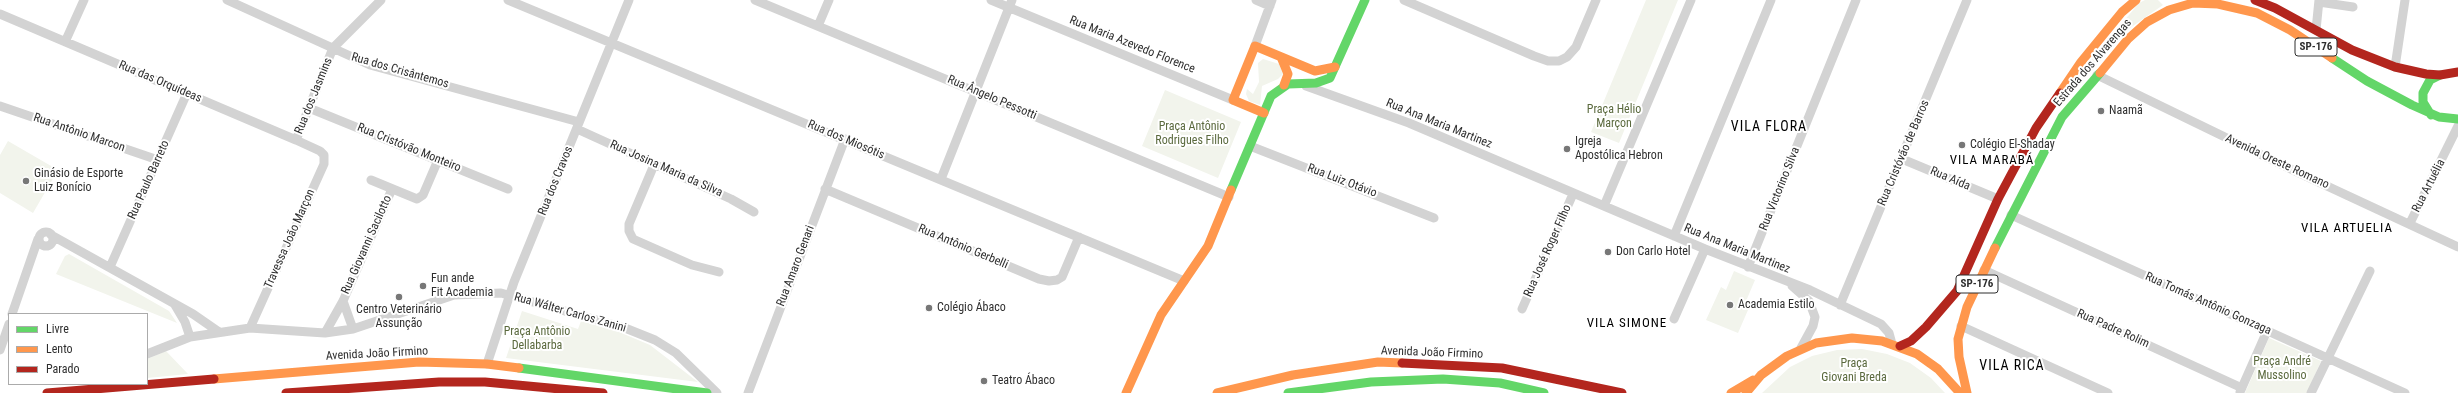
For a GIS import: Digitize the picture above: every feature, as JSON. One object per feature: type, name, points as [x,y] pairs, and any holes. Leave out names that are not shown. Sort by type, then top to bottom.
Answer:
[{"type":"main road","points":[[1302,84],[1327,80],[1335,67],[1365,0]]},
{"type":"main road","name":"Estrada dos Alvarengas","points":[[1896,345],[1911,341],[1926,328],[1957,291],[1998,199],[2036,128],[2061,89],[2117,17],[2136,0]]},
{"type":"main road","name":"SP-176","points":[[2255,0],[2275,4],[2316,30],[2352,50],[2395,67],[2416,73],[2440,75],[2458,72]]},
{"type":"main road","name":"Estrada dos Alvarengas","points":[[1967,393],[1958,351],[1961,326],[1984,270],[2062,117],[2128,39],[2147,22],[2188,2],[2233,7],[2269,19],[2367,82],[2431,115],[2458,119]]},
{"type":"main road","points":[[1233,100],[1255,46],[1315,71],[1335,67]]},
{"type":"main road","points":[[1126,393],[1153,329],[1208,246],[1271,96],[1284,85],[1288,74],[1281,57]]},
{"type":"main road","points":[[2431,115],[2423,102],[2423,93],[2430,80],[2440,75]]},
{"type":"main road","name":"Rua Ana Maria Martinez","points":[[1284,85],[1292,83],[1302,84]]},
{"type":"main road","points":[[2061,89],[2064,99],[2062,117]]},
{"type":"main road","name":"Rua Maria Azevedo Florence","points":[[1233,100],[1264,113]]},
{"type":"main road","points":[[1731,393],[1761,375],[1780,360],[1801,348],[1842,338],[1872,339],[1896,345],[1917,354],[1938,369],[1960,393]]},
{"type":"main road","name":"Avenida João Firmino","points":[[1217,393],[1293,375],[1378,362],[1502,368],[1544,375],[1622,393]]},
{"type":"main road","name":"Avenida João Firmino","points":[[48,393],[391,363],[487,364],[707,393]]},
{"type":"main road","points":[[1746,393],[1761,375]]},
{"type":"main road","points":[[1288,393],[1371,382],[1443,379],[1500,383],[1544,393]]},
{"type":"main road","points":[[286,393],[376,385],[485,382],[603,393]]},
{"type":"street","points":[[65,42],[84,0]]},
{"type":"street","name":"Rua dos Crisântemos","points":[[227,0],[301,32],[370,65],[578,126]]},
{"type":"street","name":"Rua dos Jasmins","points":[[296,140],[333,48],[381,0]]},
{"type":"street","name":"Rua dos Miosótis","points":[[508,0],[1184,281]]},
{"type":"street","name":"Rua dos Cravos","points":[[487,364],[510,295],[629,0]]},
{"type":"street","name":"Rua Ângelo Pessotti","points":[[755,0],[1229,197]]},
{"type":"street","points":[[818,26],[829,0]]},
{"type":"street","name":"Rua Maria Azevedo Florence","points":[[991,0],[1010,4],[1233,100]]},
{"type":"street","points":[[1255,46],[1271,3],[1256,0]]},
{"type":"street","points":[[1404,0],[1548,61],[1559,61],[1567,57],[1576,47],[1596,0]]},
{"type":"street","points":[[1604,206],[1691,0]]},
{"type":"street","points":[[1674,236],[1771,0]]},
{"type":"street","name":"Rua Victorino Silva","points":[[1748,267],[1856,0]]},
{"type":"street","name":"Rua Cristóvão de Barros","points":[[1840,305],[1967,0]]},
{"type":"street","points":[[2395,67],[2405,0]]},
{"type":"street","points":[[2316,30],[2319,1],[2353,7]]},
{"type":"street","points":[[941,179],[1010,4]]},
{"type":"street","name":"Rua das Orquídeas","points":[[0,14],[320,151]]},
{"type":"street","name":"Avenida Oreste Romano","points":[[2097,75],[2299,173],[2410,223],[2458,247]]},
{"type":"street","name":"Rua Ana Maria Martinez","points":[[1302,84],[1409,123],[1573,194],[1748,267],[1787,283],[1810,290],[1885,327],[1896,345]]},
{"type":"street","name":"Rua Paulo Barreto","points":[[110,267],[187,93]]},
{"type":"street","name":"Rua Antônio Marcon","points":[[0,106],[158,160]]},
{"type":"street","name":"Rua Cristóvão Monteiro","points":[[309,108],[508,189]]},
{"type":"street","name":"Rua Josina Maria da Silva","points":[[578,126],[654,165],[731,199],[754,212]]},
{"type":"street","name":"Rua Artuélia","points":[[2410,223],[2458,126]]},
{"type":"street","name":"Rua Amaro Genari","points":[[748,393],[845,139]]},
{"type":"street","name":"Rua Luiz Otávio","points":[[1250,146],[1434,218]]},
{"type":"street","name":"Travessa João Marçon","points":[[250,328],[324,164],[324,155],[320,151]]},
{"type":"street","name":"Rua Aída","points":[[1902,159],[1998,199]]},
{"type":"street","points":[[371,180],[413,199],[420,197],[438,160]]},
{"type":"street","points":[[654,165],[629,224],[629,231],[633,239],[692,265],[719,272]]},
{"type":"street","name":"Rua Giovanni Sacilotto","points":[[325,333],[343,301],[392,189]]},
{"type":"street","name":"Rua Antônio Gerbelli","points":[[825,189],[1039,279],[1049,281],[1057,280],[1062,277],[1079,237]]},
{"type":"street","name":"Rua José Roger Filho","points":[[1522,309],[1573,194]]},
{"type":"street","name":"Rua Tomás Antônio Gonzaga","points":[[2011,215],[2405,393]]},
{"type":"street","points":[[12,313],[38,239],[44,232],[110,267],[173,303],[219,332]]},
{"type":"street","points":[[1674,319],[1705,249]]},
{"type":"street","name":"Rua Padre Rolim","points":[[1984,270],[2241,390]]},
{"type":"street","points":[[2312,393],[2327,358],[2370,271]]},
{"type":"street","points":[[1787,283],[1804,296],[1813,308],[1813,326],[1801,348]]},
{"type":"street","name":"Rua Wálter Carlos Zanini","points":[[148,354],[190,338],[250,328],[325,333],[353,329],[454,295],[500,293],[625,328],[655,340],[676,353],[717,393]]},
{"type":"street","name":"Rua Giovanni Sacilotto","points":[[343,301],[353,329]]},
{"type":"street","points":[[173,303],[185,322],[190,338]]},
{"type":"street","points":[[1961,326],[2108,393]]},
{"type":"street","points":[[0,350],[8,327]]},
{"type":"street","points":[[2241,390],[2267,331]]},
{"type":"street","points":[[481,393],[485,382]]},
{"type":"street","points":[[48,393],[68,385]]},
{"type":"green space","name":"Praça Hélio Marçon","points":[[1646,0],[1678,0],[1619,143],[1591,132]]},
{"type":"green space","points":[[2145,0],[2158,0],[2163,5],[2130,28],[2089,73],[2080,80],[2077,77],[2139,3]]},
{"type":"green space","points":[[1263,59],[1279,64],[1283,74],[1278,79],[1262,86],[1260,105],[1249,101],[1246,94],[1247,89],[1253,94],[1259,82],[1258,63]]},
{"type":"green space","name":"Praça Antônio Rodrigues Filho","points":[[1165,90],[1241,122],[1218,178],[1142,146]]},
{"type":"green space","name":"Ginásio de Esporte Luiz Bonício","points":[[8,141],[58,170],[33,213],[0,193],[0,155]]},
{"type":"green space","points":[[69,254],[169,311],[177,323],[56,274],[65,256]]},
{"type":"green space","name":"Academia Estilo","points":[[1734,271],[1755,280],[1746,301],[1748,310],[1738,333],[1706,320],[1721,287],[1726,290]]},
{"type":"green space","name":"Praça Antônio Dellabarba","points":[[522,311],[578,329],[581,321],[619,332],[650,345],[698,382],[506,358]]},
{"type":"green space","name":"Praça André Mussolino","points":[[2269,338],[2321,361],[2307,393],[2245,393]]},
{"type":"green space","name":"Praça Giovani Breda","points":[[1862,349],[1887,354],[1910,363],[1931,378],[1945,393],[1762,393],[1790,367],[1812,356],[1837,350]]},
{"type":"green space","points":[[166,351],[188,374],[148,378],[148,359]]},
{"type":"traffic: fast","points":[[1231,190],[1271,96],[1288,84],[1316,83],[1330,78],[1365,0]]},
{"type":"traffic: fast","points":[[2332,58],[2367,81],[2412,105],[2439,117],[2458,119]]},
{"type":"traffic: fast","points":[[1995,248],[2062,117],[2100,73]]},
{"type":"traffic: fast","points":[[2431,115],[2423,102],[2423,93],[2430,80],[2440,75]]},
{"type":"traffic: fast","points":[[519,368],[707,393]]},
{"type":"traffic: fast","points":[[1288,393],[1371,382],[1443,379],[1500,383],[1544,393]]},
{"type":"traffic: slow","points":[[2060,93],[2081,62],[2122,12],[2136,0]]},
{"type":"traffic: slow","points":[[2100,73],[2128,39],[2147,22],[2169,10],[2193,3],[2218,4],[2257,13],[2290,30],[2332,58]]},
{"type":"traffic: slow","points":[[1264,113],[1233,100],[1255,46],[1315,71],[1335,67]]},
{"type":"traffic: slow","points":[[1281,57],[1288,74],[1284,85]]},
{"type":"traffic: slow","points":[[1126,393],[1161,315],[1208,246],[1231,190]]},
{"type":"traffic: slow","points":[[1967,393],[1959,357],[1958,339],[1967,307],[1995,248]]},
{"type":"traffic: slow","points":[[1746,393],[1761,375],[1787,356],[1816,343],[1852,338],[1882,341],[1917,354],[1938,369],[1960,393]]},
{"type":"traffic: slow","points":[[214,379],[419,362],[487,364],[519,368]]},
{"type":"traffic: slow","points":[[1217,393],[1293,375],[1378,362],[1402,363]]},
{"type":"traffic: slow","points":[[1731,393],[1753,380]]},
{"type":"traffic: jam","points":[[2255,0],[2275,8],[2352,50],[2395,67],[2426,74],[2440,75],[2458,72]]},
{"type":"traffic: jam","points":[[1900,346],[1911,341],[1926,327],[1957,291],[1998,199],[2036,128],[2060,93]]},
{"type":"traffic: jam","points":[[1402,363],[1502,368],[1622,393]]},
{"type":"traffic: jam","points":[[148,385],[214,379]]},
{"type":"traffic: jam","points":[[286,393],[439,382],[485,382],[603,393]]},
{"type":"traffic: jam","points":[[47,393],[142,385]]},
{"type":"place","name":"Naamã","points":[[2101,111]]},
{"type":"place","name":"Colégio El-Shaday","points":[[1962,145]]},
{"type":"place","name":"Igreja Apostólica Hebron","points":[[1567,149]]},
{"type":"place","name":"Ginásio de Esporte Luiz Bonício","points":[[26,181]]},
{"type":"place","name":"Don Carlo Hotel","points":[[1608,252]]},
{"type":"place","name":"Fun ande Fit Academia","points":[[423,286]]},
{"type":"place","name":"Centro Veterinário Assunção","points":[[399,297]]},
{"type":"place","name":"Academia Estilo","points":[[1730,305]]},
{"type":"place","name":"Colégio Ábaco","points":[[929,308]]},
{"type":"place","name":"Teatro Ábaco","points":[[984,381]]},
{"type":"district","name":"VILA FLORA","points":[[1769,127]]},
{"type":"district","name":"VILA MARABÁ","points":[[1992,161]]},
{"type":"district","name":"VILA ARTUELIA","points":[[2347,229]]},
{"type":"district","name":"VILA SIMONE","points":[[1627,324]]},
{"type":"district","name":"VILA RICA","points":[[2012,366]]}]
